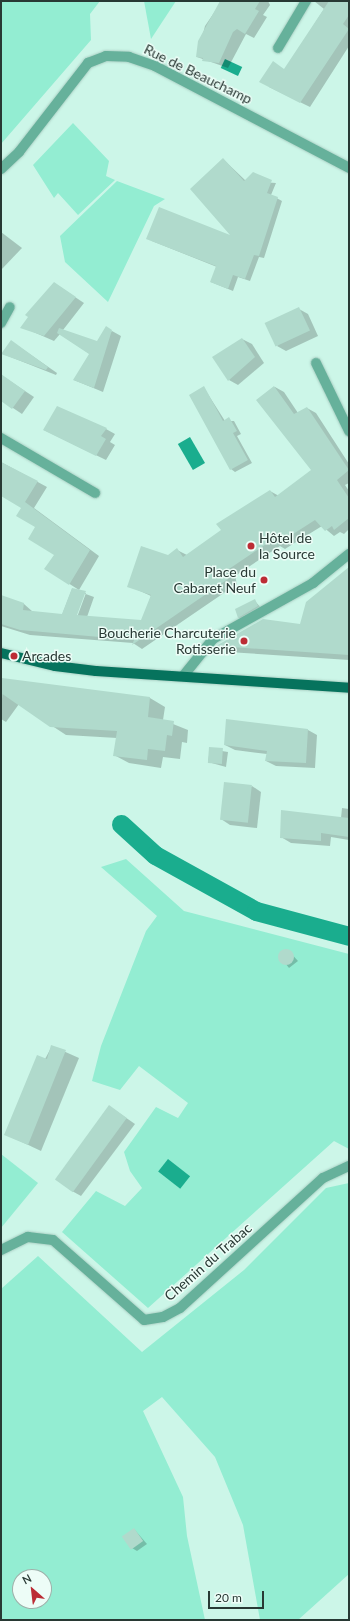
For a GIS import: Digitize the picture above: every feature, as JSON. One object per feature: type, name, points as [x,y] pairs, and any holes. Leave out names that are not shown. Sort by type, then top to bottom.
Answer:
[{"type":"main road","points":[[1,653],[55,666],[349,688]]},
{"type":"street","points":[[278,48],[306,1]]},
{"type":"street","name":"Rue de Beauchamp","points":[[1,169],[19,152],[88,63],[106,56],[130,57],[155,66],[349,168]]},
{"type":"street","points":[[1,323],[10,307]]},
{"type":"street","points":[[316,363],[349,431]]},
{"type":"street","points":[[1,438],[95,494]]},
{"type":"street","points":[[184,675],[213,639],[313,583],[349,554]]},
{"type":"street","name":"Chemin du Trabac","points":[[1,1250],[28,1237],[52,1240],[144,1320],[163,1317],[180,1308],[323,1178],[349,1166]]},
{"type":"shaded area","points":[[1,1],[100,1],[90,14],[91,40],[1,144]]},
{"type":"shaded area","points":[[144,1],[176,1],[151,39]]},
{"type":"shaded area","points":[[225,59],[242,67],[238,76],[221,68]]},
{"type":"shaded area","points":[[73,123],[109,161],[106,176],[115,180],[78,215],[58,193],[54,198],[33,165]]},
{"type":"shaded area","points":[[117,181],[165,199],[154,206],[108,302],[65,262],[60,236]]},
{"type":"shaded area","points":[[190,437],[205,463],[193,470],[178,444]]},
{"type":"shaded area","points":[[126,859],[184,911],[349,954],[349,1149],[334,1141],[148,1308],[62,1232],[96,1191],[125,1206],[142,1188],[130,1171],[124,1152],[156,1107],[178,1118],[188,1103],[139,1066],[120,1090],[92,1081],[101,1046],[146,931],[157,916],[101,867]]},
{"type":"shaded area","points":[[1,1154],[38,1183],[1,1228]]},
{"type":"shaded area","points":[[168,1159],[190,1176],[180,1189],[158,1172]]},
{"type":"shaded area","points":[[349,1183],[349,1574],[298,1620],[260,1620],[243,1525],[215,1457],[162,1397],[143,1411],[183,1497],[187,1536],[205,1620],[1,1620],[1,1289],[38,1256],[142,1352],[244,1270],[326,1188]]},
{"type":"building","points":[[220,1],[260,1],[255,9],[259,11],[245,34],[237,29],[233,32],[219,63],[202,61],[203,58],[196,57],[198,41]]},
{"type":"building","points":[[329,1],[349,1],[349,15],[343,24],[349,29],[300,103],[259,82],[273,61],[284,69]]},
{"type":"building","points":[[223,158],[244,181],[253,172],[272,180],[267,193],[278,197],[259,256],[254,255],[245,279],[233,275],[228,289],[210,282],[216,266],[146,239],[159,207],[230,235],[190,189]]},
{"type":"building","points":[[54,282],[76,297],[44,336],[20,328],[28,317],[25,315]]},
{"type":"building","points":[[299,307],[310,331],[276,347],[265,323]]},
{"type":"building","points":[[106,326],[112,330],[94,388],[73,380],[89,354],[57,333],[59,328],[97,341]]},
{"type":"building","points":[[242,338],[255,357],[228,381],[212,357]]},
{"type":"building","points":[[11,340],[48,367],[46,370],[1,354]]},
{"type":"building","points":[[1,374],[25,391],[12,409],[1,401]]},
{"type":"building","points":[[204,386],[223,421],[229,417],[237,431],[233,433],[248,460],[230,470],[189,395]]},
{"type":"building","points":[[274,386],[294,414],[307,407],[349,470],[337,480],[349,498],[349,518],[334,530],[332,526],[325,531],[315,520],[276,545],[272,540],[226,571],[228,579],[132,645],[134,640],[20,630],[1,624],[1,595],[24,603],[23,610],[62,614],[72,588],[86,591],[77,615],[141,620],[151,595],[127,587],[141,546],[168,555],[177,548],[183,557],[221,530],[216,524],[270,490],[275,497],[311,470],[256,400]]},
{"type":"building","points":[[57,406],[107,428],[101,436],[106,439],[96,456],[43,430]]},
{"type":"building","points":[[1,462],[38,481],[25,502],[90,550],[69,585],[44,569],[54,555],[28,539],[35,527],[16,516],[21,508],[1,496]]},
{"type":"building","points":[[349,567],[349,655],[216,646],[263,619],[300,624],[306,602]]},
{"type":"building","points":[[255,599],[258,606],[238,618],[235,609]]},
{"type":"building","points":[[2,678],[150,697],[148,717],[174,721],[172,736],[167,735],[165,751],[148,749],[147,760],[113,756],[117,731],[50,727],[1,693]]},
{"type":"building","points":[[226,719],[308,729],[306,763],[265,761],[267,751],[224,745]]},
{"type":"building","points":[[209,747],[223,748],[222,764],[208,763]]},
{"type":"building","points":[[224,782],[252,785],[248,823],[220,820]]},
{"type":"building","points":[[281,810],[349,818],[349,837],[321,833],[321,841],[280,838]]},
{"type":"building","points":[[283,949],[289,949],[294,954],[292,963],[289,965],[283,965],[278,960],[278,954]]},
{"type":"building","points":[[51,1045],[66,1050],[28,1145],[4,1135],[37,1055],[47,1059]]},
{"type":"building","points":[[109,1105],[127,1118],[73,1192],[55,1179]]},
{"type":"building","points":[[134,1528],[143,1541],[131,1550],[122,1537]]},
{"type":"waterway","points":[[121,824],[155,855],[256,911],[349,936]]},
{"type":"place","name":"Hôtel de la Source","points":[[251,546]]},
{"type":"place","name":"Place du Cabaret Neuf","points":[[264,580]]},
{"type":"place","name":"Boucherie Charcuterie Rotisserie","points":[[244,641]]},
{"type":"place","name":"Arcades","points":[[14,656]]}]
